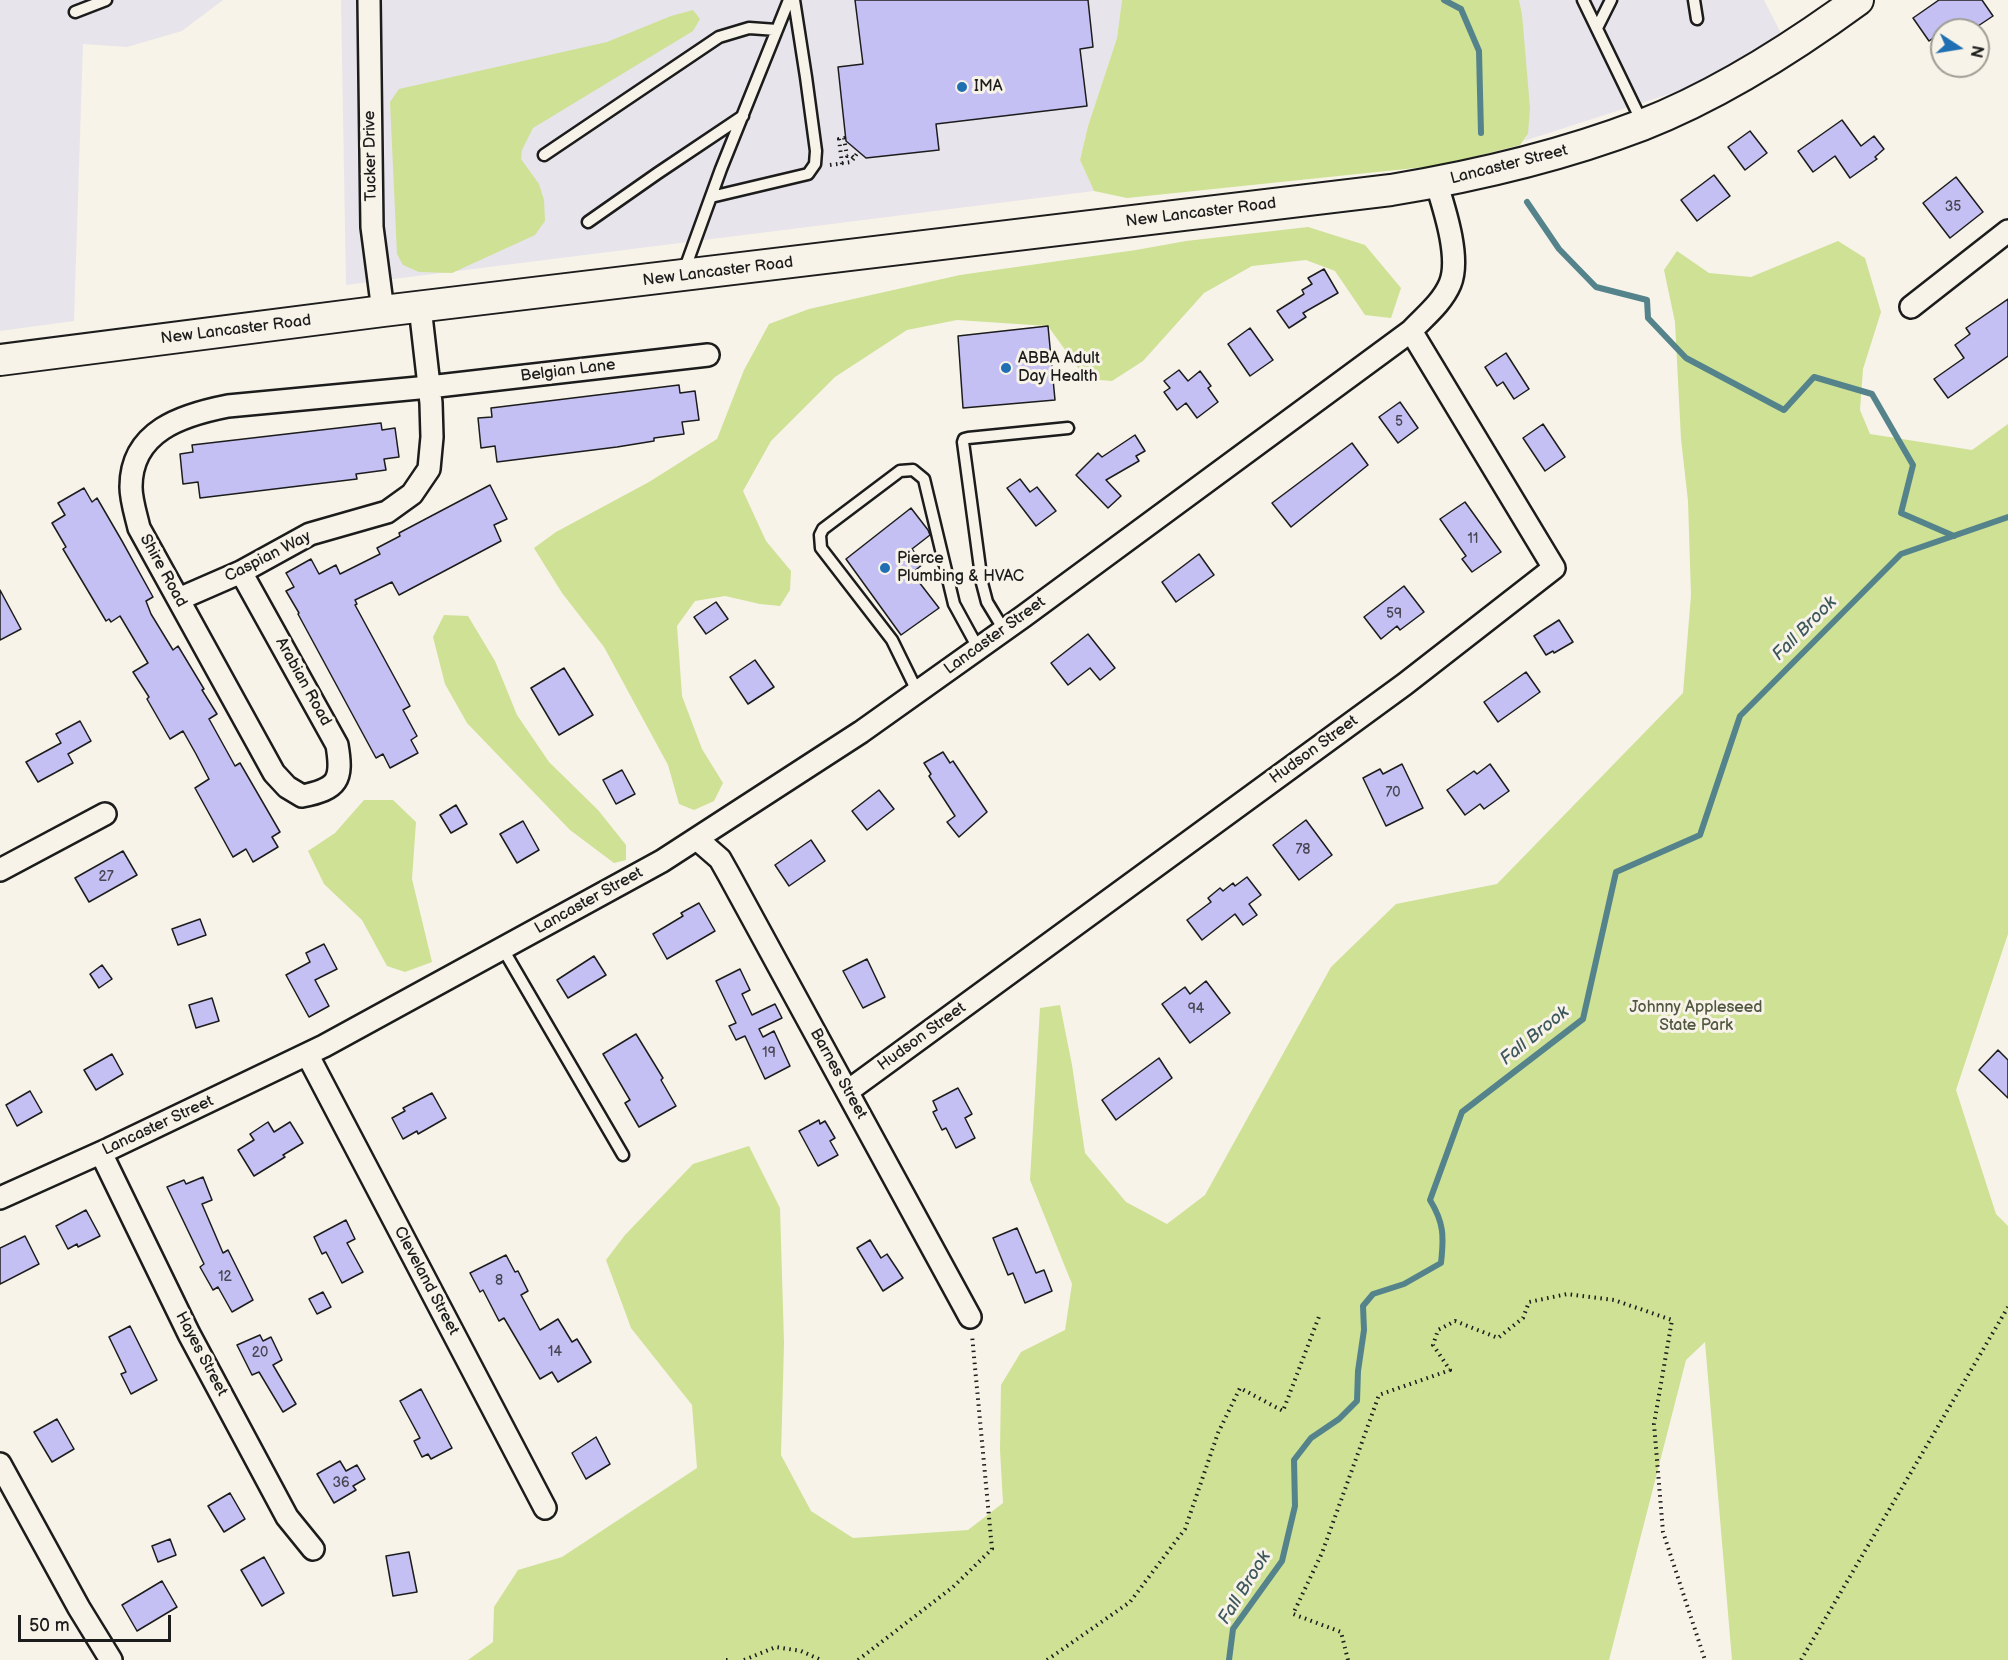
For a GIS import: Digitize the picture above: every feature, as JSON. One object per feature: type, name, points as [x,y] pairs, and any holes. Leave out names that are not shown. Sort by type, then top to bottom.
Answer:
[{"type":"main road","name":"Lancaster Street","points":[[1436,182],[1570,150],[1643,125],[1698,100],[1778,55],[1858,0]]},
{"type":"main road","name":"New Lancaster Road","points":[[0,360],[383,311],[1391,190],[1436,182]]},
{"type":"street","name":"Tucker Drive","points":[[369,0],[372,227],[383,311]]},
{"type":"street","name":"Lancaster Street","points":[[0,1198],[307,1054],[503,949],[662,861],[861,732],[1004,630],[1411,331],[1436,305],[1450,283],[1451,234],[1436,182]]},
{"type":"street","points":[[1911,307],[2008,231]]},
{"type":"street","name":"Caspian Way","points":[[179,599],[241,572],[310,534],[387,512],[412,494],[429,469],[432,437],[432,403],[420,307]]},
{"type":"street","name":"Hudson Street","points":[[848,1091],[1405,684],[1554,568],[1411,331]]},
{"type":"street","name":"Belgian Lane","points":[[429,387],[708,355]]},
{"type":"street","name":"Shire Road","points":[[323,792],[302,796],[287,787],[274,773],[139,528],[131,488],[134,463],[152,436],[168,424],[200,412],[228,406],[429,387]]},
{"type":"street","name":"Arabian Road","points":[[241,572],[337,745],[340,767],[334,784],[323,792]]},
{"type":"street","points":[[0,870],[105,814]]},
{"type":"street","name":"Barnes Street","points":[[697,839],[720,859],[970,1317]]},
{"type":"street","name":"Cleveland Street","points":[[307,1054],[545,1508]]},
{"type":"street","name":"Hayes Street","points":[[100,1153],[189,1335],[287,1517],[313,1549]]},
{"type":"street","points":[[0,1464],[73,1598],[111,1660]]},
{"type":"lane","points":[[75,12],[106,0]]},
{"type":"lane","points":[[682,276],[711,196],[791,0]]},
{"type":"lane","points":[[711,196],[808,174],[815,164],[816,151],[808,87],[791,0]]},
{"type":"lane","points":[[1583,0],[1643,125]]},
{"type":"lane","points":[[1597,28],[1611,0]]},
{"type":"lane","points":[[1694,0],[1696,19]]},
{"type":"lane","points":[[544,155],[719,37],[749,28],[777,30]]},
{"type":"lane","points":[[588,222],[743,116]]},
{"type":"lane","points":[[1004,630],[987,602],[982,583],[963,442],[968,438],[1068,428]]},
{"type":"lane","points":[[917,691],[892,640],[821,549],[820,542],[823,530],[900,471],[913,470],[924,479],[954,604],[978,648]]},
{"type":"lane","points":[[503,949],[623,1155]]},
{"type":"path","points":[[854,158],[850,155],[846,156],[844,138],[839,139],[842,164],[851,162],[854,158],[858,152]]},
{"type":"path","points":[[1348,1660],[1341,1632],[1293,1614],[1322,1554],[1379,1395],[1450,1370],[1433,1346],[1438,1330],[1455,1321],[1498,1338],[1523,1318],[1529,1302],[1568,1294],[1614,1300],[1672,1320],[1654,1424],[1663,1532],[1705,1660]]},
{"type":"path","points":[[1801,1660],[2008,1307]]},
{"type":"path","points":[[1049,1659],[1130,1602],[1185,1529],[1218,1433],[1240,1388],[1283,1411],[1320,1314]]},
{"type":"path","points":[[858,1660],[953,1587],[992,1549],[970,1317]]},
{"type":"path","points":[[744,1660],[776,1647],[801,1651],[821,1660]]},
{"type":"shaded area","points":[[0,0],[223,0],[182,31],[127,47],[83,44],[74,321],[0,331]]},
{"type":"shaded area","points":[[341,0],[1122,0],[1117,38],[1088,126],[1080,160],[1094,191],[346,285]]},
{"type":"shaded area","points":[[1519,0],[1764,0],[1783,37],[1718,76],[1682,90],[1524,141],[1528,134],[1522,14]]},
{"type":"green space","points":[[1122,0],[1519,0],[1530,108],[1528,134],[1520,145],[1444,165],[1127,198],[1094,191],[1080,160],[1088,126],[1117,38]]},
{"type":"green space","points":[[693,10],[700,19],[693,31],[533,128],[522,150],[521,159],[539,184],[544,200],[545,221],[535,235],[452,273],[419,272],[403,265],[397,254],[390,102],[399,89],[607,42],[671,16]]},
{"type":"green space","points":[[1308,227],[1365,245],[1401,288],[1391,318],[1365,315],[1335,271],[1306,260],[1252,266],[1204,293],[1143,361],[1112,381],[1086,379],[1048,326],[957,320],[907,330],[835,377],[771,441],[743,491],[766,541],[791,571],[790,590],[780,606],[725,596],[695,601],[677,626],[682,696],[702,749],[723,783],[714,801],[694,810],[679,804],[668,765],[604,647],[562,593],[534,548],[556,532],[649,482],[717,439],[744,370],[769,324],[809,309],[960,275],[1186,241]]},
{"type":"green space","name":"Johnny Appleseed State Park","points":[[1838,241],[1865,258],[1881,312],[1863,369],[1860,410],[1870,434],[1972,450],[2008,424],[2008,934],[1956,1090],[1996,1214],[2008,1226],[2008,1660],[1732,1660],[1705,1342],[1686,1360],[1609,1660],[468,1660],[493,1642],[494,1607],[518,1570],[562,1557],[697,1468],[692,1405],[631,1328],[606,1260],[625,1235],[693,1164],[749,1146],[780,1208],[784,1343],[781,1455],[811,1511],[853,1538],[968,1530],[1003,1503],[1000,1450],[1001,1385],[1021,1352],[1065,1330],[1072,1284],[1030,1180],[1040,1008],[1060,1005],[1072,1065],[1085,1153],[1126,1202],[1167,1224],[1205,1195],[1331,967],[1396,904],[1497,884],[1683,693],[1691,595],[1688,501],[1681,439],[1675,322],[1664,270],[1677,251],[1709,273],[1751,277]]},
{"type":"green space","points":[[444,615],[468,616],[495,661],[517,715],[549,762],[598,810],[626,845],[626,860],[614,863],[570,830],[467,723],[445,684],[433,637]]},
{"type":"green space","points":[[364,800],[393,800],[416,822],[412,879],[432,962],[405,972],[387,966],[362,920],[324,884],[308,851],[335,833]]},
{"type":"building","name":"IMA","points":[[855,0],[1088,0],[1093,47],[1080,49],[1087,106],[936,124],[939,150],[866,158],[846,141],[838,67],[863,64]]},
{"type":"building","points":[[1939,0],[1982,0],[1993,16],[1990,18],[1930,18],[1929,41],[1913,18]]},
{"type":"building","points":[[1842,120],[1861,146],[1874,136],[1884,149],[1875,157],[1877,159],[1850,178],[1835,156],[1813,172],[1798,151]]},
{"type":"building","points":[[1750,131],[1767,153],[1745,170],[1728,147]]},
{"type":"building","points":[[1714,175],[1730,196],[1697,221],[1681,200]]},
{"type":"building","points":[[1956,177],[1983,212],[1950,238],[1923,203]]},
{"type":"building","points":[[1324,269],[1338,293],[1303,313],[1306,317],[1289,328],[1277,311],[1304,294],[1302,290],[1312,284],[1308,278]]},
{"type":"building","points":[[2008,299],[2008,356],[1948,398],[1934,379],[1964,358],[1955,345],[1970,334],[1966,328]]},
{"type":"building","name":"ABBA Adult Day Health","points":[[1048,326],[1055,400],[963,408],[958,336]]},
{"type":"building","points":[[1250,328],[1273,360],[1250,376],[1228,344]]},
{"type":"building","points":[[1506,353],[1529,389],[1514,399],[1503,382],[1497,386],[1485,367]]},
{"type":"building","points":[[1179,370],[1188,381],[1200,371],[1211,386],[1208,388],[1218,402],[1197,418],[1186,403],[1177,410],[1164,392],[1170,388],[1164,381]]},
{"type":"building","points":[[679,385],[680,393],[695,391],[699,420],[682,422],[684,434],[617,447],[497,462],[495,446],[481,448],[478,418],[492,417],[491,408]]},
{"type":"building","points":[[1400,402],[1418,428],[1398,443],[1379,417]]},
{"type":"building","points":[[381,423],[382,430],[395,428],[399,457],[384,459],[386,470],[356,474],[357,479],[200,498],[198,482],[183,484],[180,454],[193,452],[192,445]]},
{"type":"building","points":[[1543,424],[1565,457],[1545,471],[1523,438]]},
{"type":"building","points":[[1135,435],[1145,451],[1136,456],[1139,461],[1106,480],[1121,496],[1108,508],[1076,475],[1098,453],[1102,457]]},
{"type":"building","points":[[1352,443],[1368,465],[1291,527],[1272,503]]},
{"type":"building","points":[[1020,479],[1030,492],[1037,487],[1056,511],[1036,526],[1007,488]]},
{"type":"building","points":[[490,485],[507,519],[494,525],[501,541],[399,595],[392,582],[355,600],[357,604],[355,605],[410,706],[403,710],[417,736],[411,740],[418,753],[390,768],[383,754],[376,758],[298,614],[286,591],[294,587],[286,573],[311,559],[319,574],[336,565],[340,574],[380,554],[377,548],[400,536],[399,533]]},
{"type":"building","points":[[84,488],[92,502],[97,498],[122,541],[153,597],[146,601],[151,614],[173,650],[178,646],[204,689],[202,690],[217,714],[209,719],[235,766],[240,763],[280,832],[272,837],[278,847],[253,862],[246,849],[233,857],[195,788],[209,779],[196,754],[183,731],[170,739],[147,699],[149,697],[133,672],[148,663],[120,616],[111,622],[109,619],[106,621],[63,549],[66,547],[52,523],[65,515],[58,503]]},
{"type":"building","points":[[1465,502],[1501,552],[1472,572],[1462,559],[1466,556],[1440,519]]},
{"type":"building","name":"Pierce Plumbing & HVAC","points":[[911,508],[930,535],[912,549],[923,564],[912,573],[939,608],[901,635],[846,559]]},
{"type":"building","points":[[1199,554],[1214,575],[1176,602],[1162,582]]},
{"type":"building","points":[[1404,586],[1424,612],[1400,630],[1397,626],[1381,639],[1364,617]]},
{"type":"building","points":[[0,590],[21,629],[0,640]]},
{"type":"building","points":[[716,602],[728,619],[706,634],[694,617]]},
{"type":"building","points":[[1559,620],[1573,642],[1546,655],[1534,636]]},
{"type":"building","points":[[1088,634],[1115,668],[1100,680],[1090,668],[1068,685],[1051,663]]},
{"type":"building","points":[[755,660],[774,687],[748,704],[730,677]]},
{"type":"building","points":[[564,668],[593,715],[559,735],[531,688]]},
{"type":"building","points":[[1526,672],[1540,692],[1498,722],[1484,702]]},
{"type":"building","points":[[80,721],[91,741],[68,754],[73,763],[38,782],[26,762],[61,743],[56,734]]},
{"type":"building","points":[[943,752],[950,763],[953,761],[987,812],[959,837],[947,822],[955,816],[929,776],[931,774],[924,763]]},
{"type":"building","points":[[1402,764],[1423,808],[1386,826],[1363,778],[1380,769],[1383,774]]},
{"type":"building","points":[[1490,764],[1509,791],[1484,809],[1480,804],[1465,815],[1447,790],[1474,771],[1477,774]]},
{"type":"building","points":[[622,770],[635,794],[616,804],[603,780]]},
{"type":"building","points":[[879,790],[894,809],[867,830],[852,811]]},
{"type":"building","points":[[456,805],[467,824],[451,833],[440,815]]},
{"type":"building","points":[[1306,820],[1332,855],[1299,880],[1273,845]]},
{"type":"building","points":[[523,821],[539,850],[517,863],[500,834]]},
{"type":"building","points":[[811,840],[825,861],[789,886],[775,865]]},
{"type":"building","points":[[123,851],[137,875],[89,902],[75,878]]},
{"type":"building","points":[[1247,877],[1261,895],[1249,904],[1257,915],[1243,925],[1235,914],[1202,940],[1187,920],[1211,902],[1208,898],[1220,888],[1223,891],[1233,883],[1235,886]]},
{"type":"building","points":[[699,903],[715,931],[667,959],[653,934],[683,916],[681,913]]},
{"type":"building","points":[[200,919],[206,935],[178,945],[172,929]]},
{"type":"building","points":[[324,944],[337,969],[315,980],[329,1006],[309,1017],[286,975],[310,962],[306,953]]},
{"type":"building","points":[[594,956],[606,975],[568,998],[557,980]]},
{"type":"building","points":[[867,959],[885,997],[863,1008],[843,971]]},
{"type":"building","points":[[102,965],[112,979],[99,988],[90,974]]},
{"type":"building","points":[[740,969],[750,990],[742,994],[752,1015],[775,1004],[782,1018],[759,1029],[763,1037],[774,1031],[790,1066],[765,1079],[745,1036],[736,1040],[729,1026],[736,1023],[716,981]]},
{"type":"building","points":[[1206,981],[1230,1013],[1190,1043],[1162,1004],[1185,987],[1190,994]]},
{"type":"building","points":[[212,998],[219,1021],[196,1028],[189,1005]]},
{"type":"building","points":[[636,1034],[663,1078],[661,1080],[676,1106],[639,1127],[625,1103],[630,1100],[603,1054]]},
{"type":"building","points":[[1998,1050],[2008,1060],[2008,1098],[1979,1070]]},
{"type":"building","points":[[112,1054],[123,1074],[96,1090],[84,1070]]},
{"type":"building","points":[[1159,1058],[1172,1078],[1116,1120],[1102,1100]]},
{"type":"building","points":[[958,1088],[972,1114],[965,1118],[975,1138],[956,1148],[946,1128],[942,1130],[933,1112],[937,1110],[933,1101]]},
{"type":"building","points":[[30,1091],[42,1112],[17,1126],[6,1105]]},
{"type":"building","points":[[432,1093],[446,1118],[418,1134],[417,1131],[403,1139],[392,1118],[405,1111],[403,1108]]},
{"type":"building","points":[[819,1120],[820,1124],[825,1121],[835,1138],[830,1141],[838,1155],[818,1166],[799,1131]]},
{"type":"building","points":[[268,1122],[274,1132],[290,1122],[303,1143],[254,1176],[238,1150],[254,1140],[250,1134]]},
{"type":"building","points":[[203,1177],[212,1200],[202,1204],[223,1253],[228,1250],[253,1300],[232,1312],[218,1287],[213,1290],[200,1267],[204,1264],[167,1187],[184,1180],[186,1184]]},
{"type":"building","points":[[86,1210],[100,1236],[78,1247],[77,1244],[68,1249],[56,1226]]},
{"type":"building","points":[[346,1220],[355,1239],[347,1243],[363,1272],[342,1283],[326,1252],[322,1254],[314,1237]]},
{"type":"building","points":[[1017,1228],[1036,1273],[1044,1270],[1052,1291],[1025,1303],[1013,1273],[1008,1275],[993,1238]]},
{"type":"building","points":[[25,1236],[39,1264],[0,1284],[0,1248]]},
{"type":"building","points":[[870,1240],[881,1258],[887,1254],[903,1278],[883,1291],[857,1248]]},
{"type":"building","points":[[506,1255],[515,1272],[518,1271],[528,1291],[521,1295],[540,1330],[558,1319],[572,1342],[577,1339],[591,1362],[558,1382],[552,1372],[540,1379],[504,1318],[499,1321],[483,1290],[480,1292],[470,1273]]},
{"type":"building","points":[[323,1292],[331,1307],[317,1314],[309,1299]]},
{"type":"building","points":[[130,1326],[157,1380],[131,1394],[121,1374],[126,1372],[109,1337]]},
{"type":"building","points":[[260,1335],[263,1341],[271,1337],[282,1360],[273,1365],[296,1404],[283,1412],[259,1372],[252,1375],[237,1345]]},
{"type":"building","points":[[421,1389],[452,1448],[431,1459],[428,1454],[422,1457],[414,1441],[420,1438],[400,1401]]},
{"type":"building","points":[[57,1419],[74,1449],[52,1462],[34,1432]]},
{"type":"building","points":[[596,1437],[610,1464],[586,1479],[572,1453]]},
{"type":"building","points":[[340,1461],[346,1471],[357,1465],[365,1479],[353,1486],[356,1490],[334,1503],[317,1474]]},
{"type":"building","points":[[230,1493],[245,1519],[224,1532],[208,1506]]},
{"type":"building","points":[[170,1539],[176,1555],[158,1562],[152,1546]]},
{"type":"building","points":[[409,1552],[417,1592],[393,1596],[386,1556]]},
{"type":"building","points":[[264,1557],[284,1593],[262,1606],[241,1570]]},
{"type":"building","points":[[162,1581],[177,1607],[137,1631],[122,1605]]},
{"type":"waterway","points":[[1444,0],[1461,9],[1479,51],[1481,133]]},
{"type":"waterway","points":[[1527,202],[1559,249],[1596,287],[1647,300],[1648,318],[1686,358],[1784,410],[1814,377],[1872,394],[1913,465],[1901,513],[1954,536]]},
{"type":"waterway","name":"Fall Brook","points":[[1229,1660],[1233,1629],[1282,1561],[1295,1506],[1294,1460],[1311,1438],[1339,1419],[1357,1401],[1358,1371],[1364,1330],[1363,1306],[1373,1294],[1404,1284],[1441,1263],[1442,1230],[1430,1200],[1462,1112],[1583,1019],[1616,872],[1700,835],[1740,716],[1901,554],[2008,517]]},
{"type":"place","name":"IMA","points":[[962,87]]},
{"type":"place","name":"ABBA Adult Day Health","points":[[1006,368]]},
{"type":"place","name":"Pierce Plumbing & HVAC","points":[[885,568]]}]
